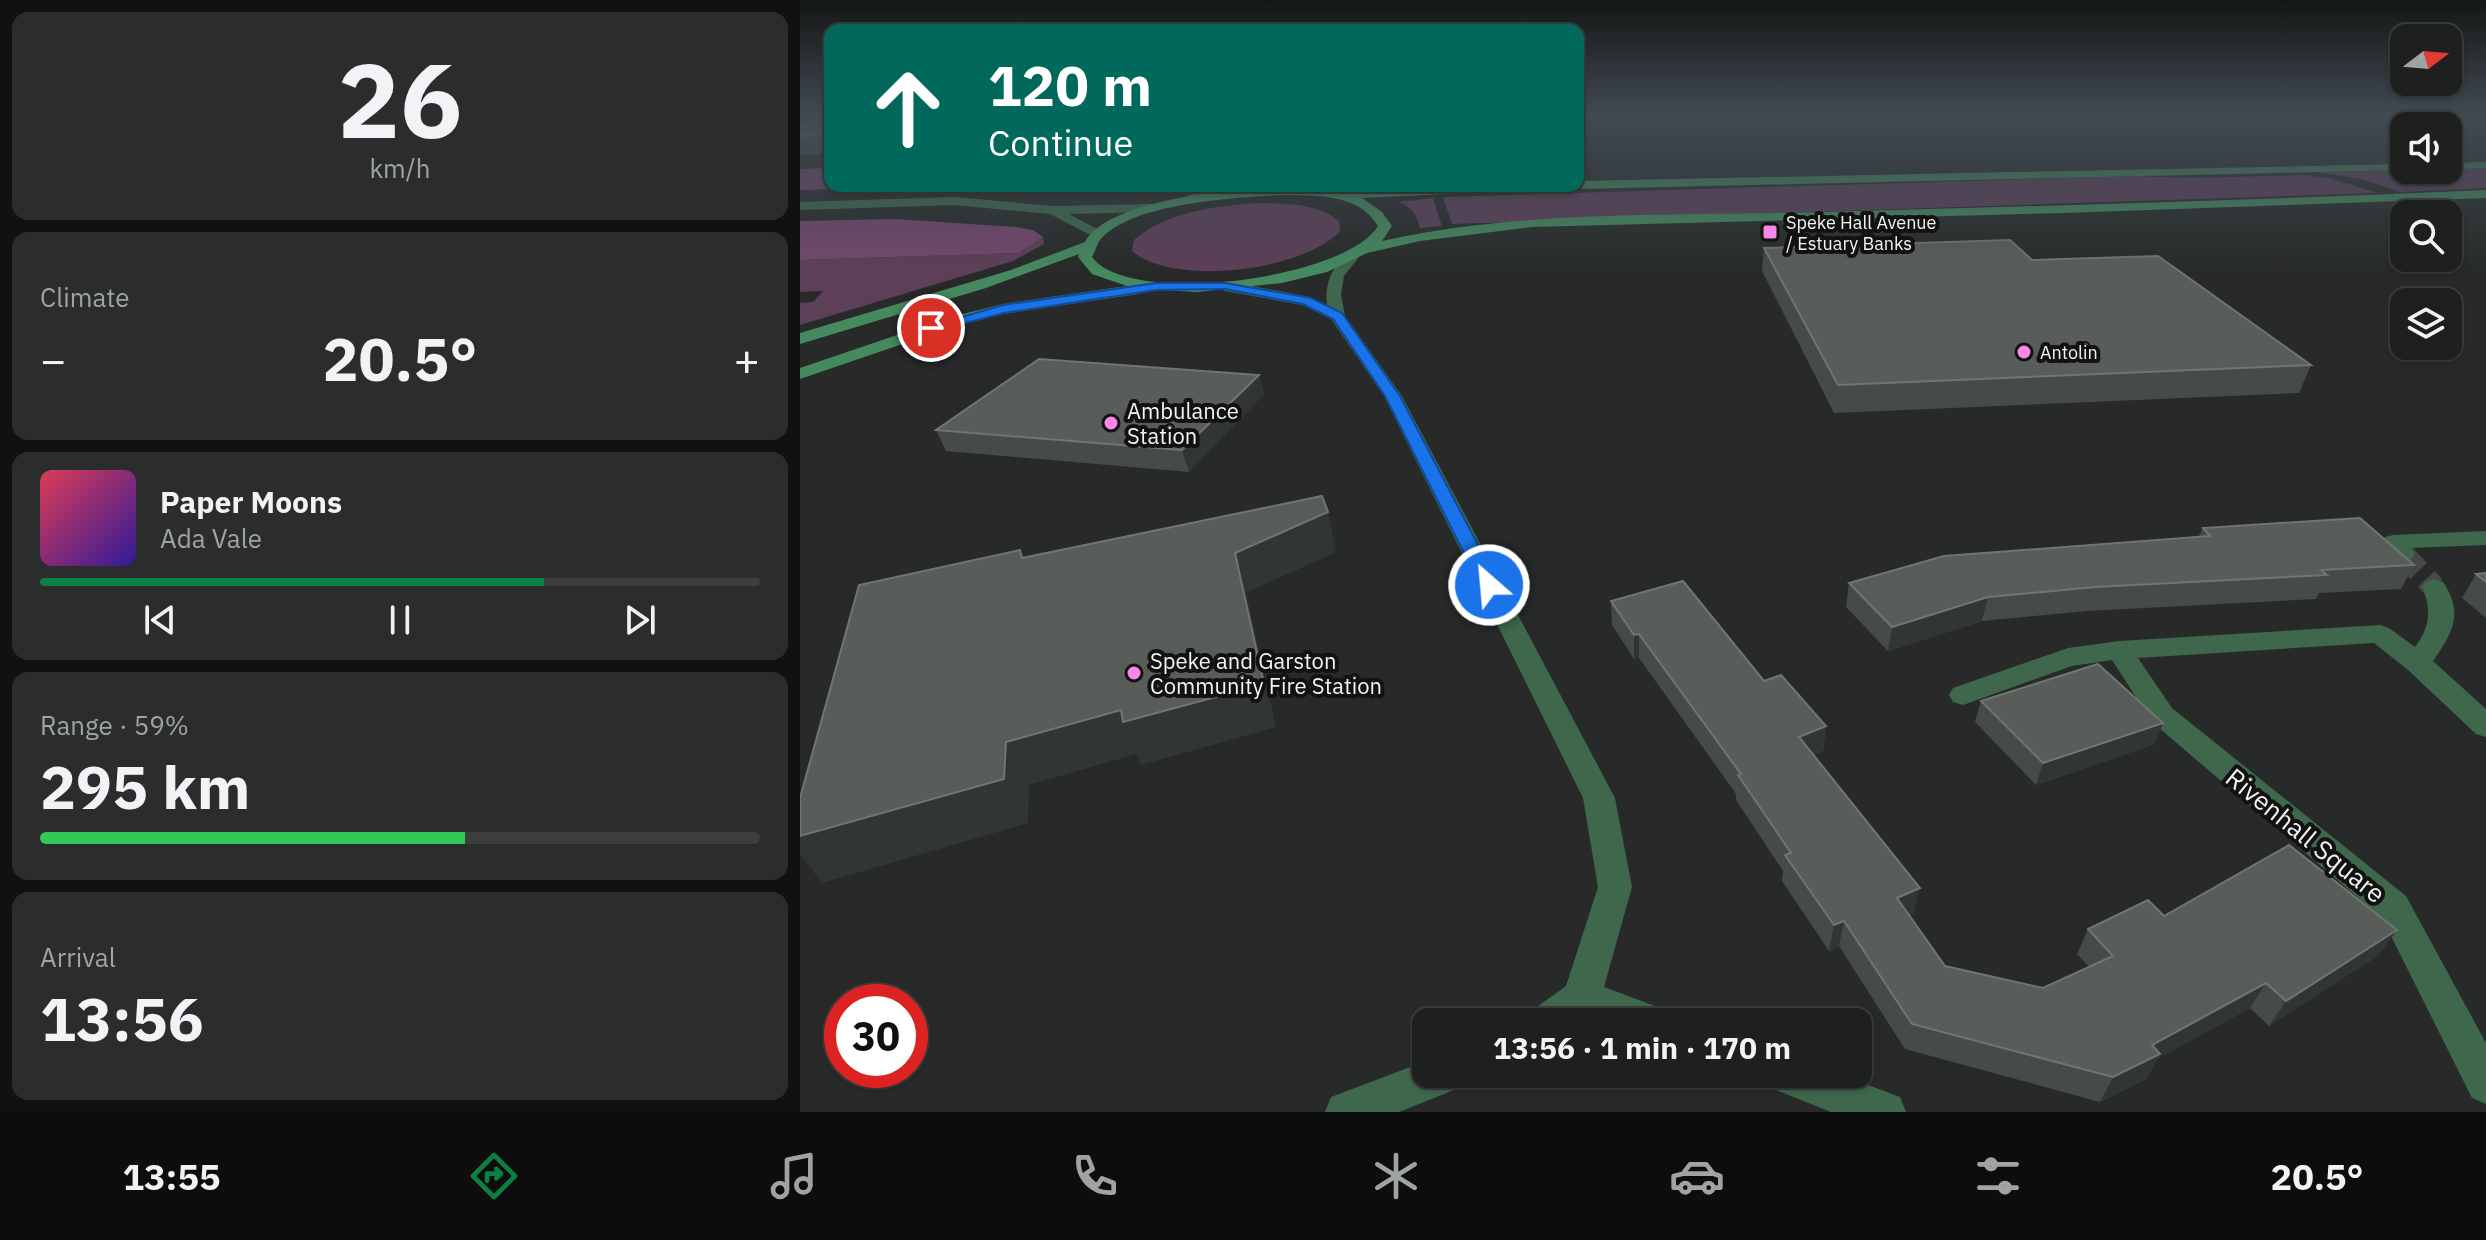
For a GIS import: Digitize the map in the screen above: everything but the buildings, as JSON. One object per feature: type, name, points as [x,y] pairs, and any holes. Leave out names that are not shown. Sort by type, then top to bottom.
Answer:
[{"type":"street","points":[[1584,185],[2363,168]]},
{"type":"street","points":[[1182,201],[1205,192]]},
{"type":"street","points":[[800,339],[858,318],[1043,265],[1091,240],[1120,220],[1182,201],[1251,192],[1380,195],[1431,192]]},
{"type":"street","points":[[1322,192],[1362,202],[1379,212],[1385,226],[1376,241],[1359,253],[1337,276],[1333,294],[1337,316],[1393,396],[1599,798],[1615,887],[1582,997],[1567,1008]]},
{"type":"street","points":[[800,374],[953,321],[1063,299],[1156,286],[1225,286],[1274,280],[1317,270],[1359,253],[1450,231],[1552,222],[2160,207],[2486,194]]},
{"type":"street","points":[[800,206],[954,201],[1053,210],[1153,208]]},
{"type":"street","points":[[1053,210],[1091,240]]},
{"type":"street","points":[[1091,240],[1085,257],[1095,270],[1120,280],[1156,286]]},
{"type":"street","points":[[1225,286],[1306,301],[1337,316]]},
{"type":"street","points":[[2403,554],[2393,542],[2486,538]]},
{"type":"street","points":[[2418,663],[2437,636],[2443,605],[2434,587]]},
{"type":"street","points":[[1963,695],[2068,657],[2119,650],[2380,634],[2418,663],[2486,726]]},
{"type":"street","name":"Rivenhall Square","points":[[2119,650],[2162,715],[2394,907],[2486,1084]]},
{"type":"street","points":[[1582,997],[1611,1008]]},
{"type":"street","points":[[1346,1112],[1412,1087]]},
{"type":"street","points":[[1822,1088],[1885,1112]]},
{"type":"shaded area","points":[[824,168],[824,189],[800,190],[800,169]]},
{"type":"shaded area","points":[[2462,168],[2486,168],[2486,188],[2401,192],[2362,179],[2315,172],[2390,171],[2390,184],[2462,184]]},
{"type":"shaded area","points":[[2305,175],[2332,179],[2378,193],[1452,224],[1443,197],[2133,176]]},
{"type":"shaded area","points":[[1433,198],[1442,226],[1420,228],[1413,212],[1399,202]]},
{"type":"shaded area","points":[[1259,203],[1321,211],[1339,221],[1340,231],[1322,245],[1298,256],[1238,270],[1177,269],[1151,262],[1132,251],[1134,240],[1177,216],[1209,208]]},
{"type":"shaded area","points":[[895,219],[1016,227],[1033,230],[1043,237],[1019,253],[800,260],[800,221]]},
{"type":"shaded area","points":[[1043,237],[1044,244],[1013,261],[800,325],[800,303],[813,302],[823,291],[800,292],[800,260],[1019,253]]},
{"type":"tunnel","points":[[2403,554],[2434,587]]},
{"type":"place","name":"Speke Hall Avenue / Estuary Banks","points":[[1770,232]]},
{"type":"place","name":"Antolin","points":[[2024,352]]},
{"type":"place","name":"Ambulance Station","points":[[1111,423]]},
{"type":"place","name":"Speke and Garston Community Fire Station","points":[[1134,673]]},
{"type":"route","points":[[931,328],[1003,309],[1156,286],[1225,286],[1306,301],[1337,316],[1393,396],[1489,585]]}]
